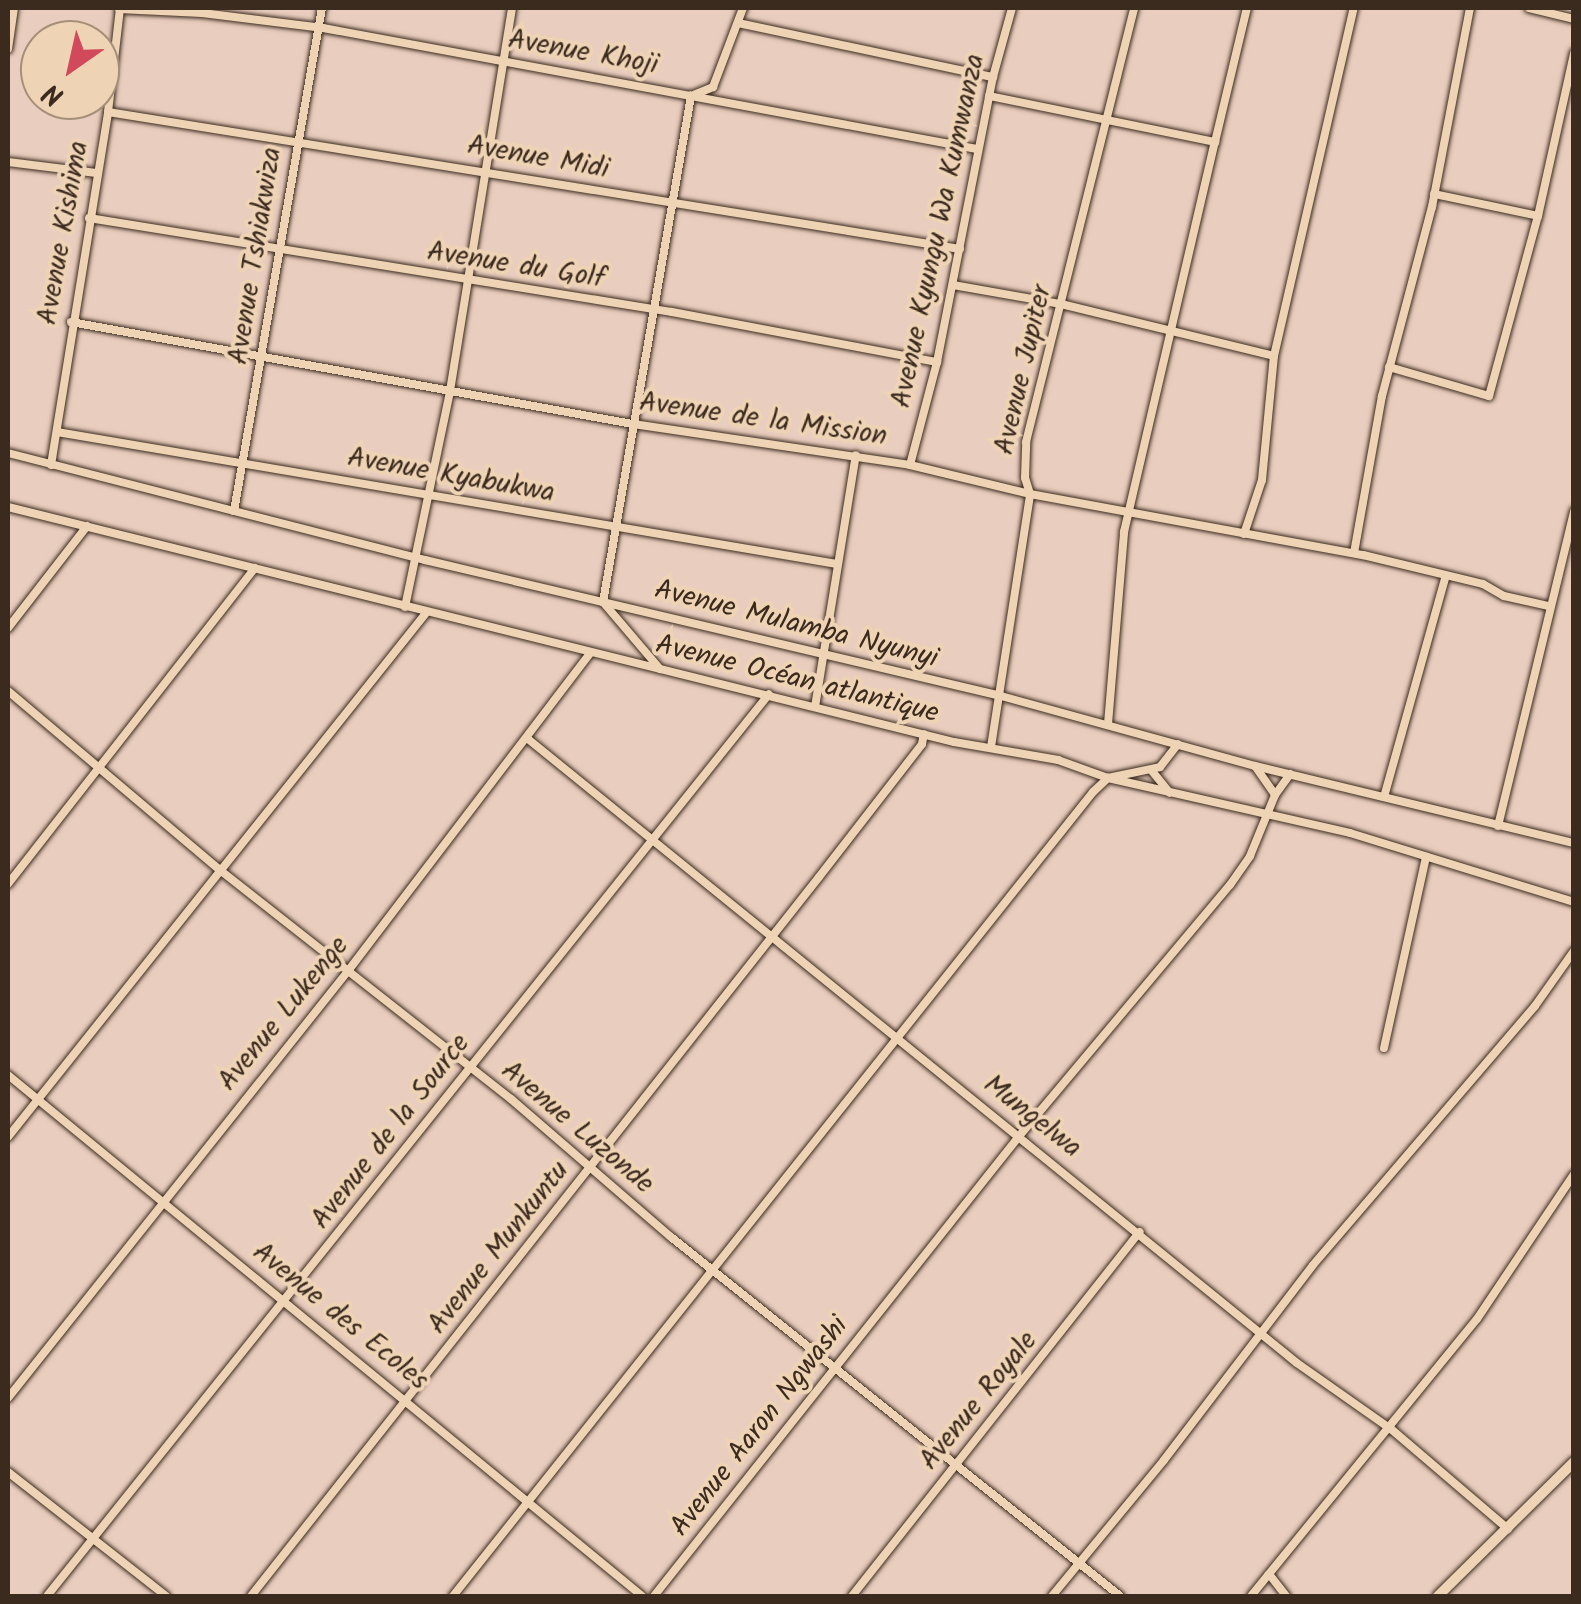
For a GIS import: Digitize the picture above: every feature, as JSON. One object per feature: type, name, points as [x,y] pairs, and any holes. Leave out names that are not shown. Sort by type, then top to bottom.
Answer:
[{"type":"street","points":[[8,49],[14,8]]},
{"type":"street","name":"Avenue Khoji","points":[[120,8],[318,27],[978,149]]},
{"type":"street","name":"Avenue Tshiakwiza","points":[[234,512],[322,8]]},
{"type":"street","points":[[405,607],[450,391],[512,8]]},
{"type":"street","points":[[660,670],[603,602],[691,96],[714,87],[744,8]]},
{"type":"street","name":"Avenue Kyungu Wa Kumwanza","points":[[910,465],[937,362],[989,96],[1012,8]]},
{"type":"street","name":"Avenue Jupiter","points":[[991,746],[1030,494],[1024,478],[1026,442],[1134,8]]},
{"type":"street","points":[[1108,724],[1128,512],[1174,332],[1247,8]]},
{"type":"street","points":[[1244,534],[1262,480],[1274,356],[1354,8]]},
{"type":"street","points":[[1354,553],[1389,367],[1434,194],[1470,8]]},
{"type":"street","points":[[1529,8],[1574,19]]},
{"type":"street","points":[[738,23],[993,78]]},
{"type":"street","points":[[1389,367],[1488,397],[1538,216],[1574,54]]},
{"type":"street","points":[[989,96],[1216,142]]},
{"type":"street","name":"Avenue Midi","points":[[120,114],[960,249]]},
{"type":"street","name":"Avenue Kishima","points":[[51,466],[71,322],[106,120]]},
{"type":"street","points":[[8,162],[96,173]]},
{"type":"street","points":[[1434,194],[1538,216]]},
{"type":"street","name":"Avenue du Golf","points":[[88,218],[653,310],[937,362]]},
{"type":"street","points":[[953,285],[1061,304],[1274,356]]},
{"type":"street","name":"Avenue de la Mission","points":[[71,322],[633,424],[910,465],[1030,494],[1354,553],[1446,575],[1548,606]]},
{"type":"street","name":"Avenue Kyabukwa","points":[[57,432],[838,564]]},
{"type":"street","name":"Avenue Mulamba Nyunyi","points":[[8,452],[415,557],[1001,696],[1256,766],[1574,843]]},
{"type":"street","points":[[815,707],[856,455]]},
{"type":"street","name":"Avenue Océan atlantique","points":[[8,508],[924,734],[1058,760],[1108,778],[1269,814],[1574,902]]},
{"type":"street","points":[[1498,826],[1574,511]]},
{"type":"street","points":[[8,628],[87,526]]},
{"type":"street","points":[[8,884],[255,568]]},
{"type":"street","points":[[1384,796],[1446,575]]},
{"type":"street","points":[[8,1137],[426,613]]},
{"type":"street","name":"Avenue Lukenge","points":[[8,1398],[348,971],[590,653]]},
{"type":"street","name":"Avenue Luzonde","points":[[8,690],[220,870],[1120,1596]]},
{"type":"street","name":"Avenue de la Source","points":[[48,1596],[768,694]]},
{"type":"street","name":"Avenue Munkuntu","points":[[250,1596],[772,937],[922,744],[924,734]]},
{"type":"street","name":"Mungelwa","points":[[528,739],[1260,1332],[1391,1429],[1508,1528]]},
{"type":"street","points":[[453,1596],[896,1037],[1108,778],[1152,771],[1170,760],[1178,744]]},
{"type":"street","points":[[1256,766],[1275,795]]},
{"type":"street","points":[[1152,771],[1170,793]]},
{"type":"street","name":"Avenue Aaron Ngwashi","points":[[654,1596],[1020,1135],[1230,885],[1250,856],[1275,795],[1290,774]]},
{"type":"street","points":[[1384,1048],[1426,858]]},
{"type":"street","points":[[1052,1596],[1395,1164],[1535,1006],[1574,951]]},
{"type":"street","name":"Avenue des Ecoles","points":[[8,1075],[642,1596]]},
{"type":"street","points":[[1251,1596],[1478,1319],[1574,1174]]},
{"type":"street","points":[[1564,1187],[1574,1192]]},
{"type":"street","name":"Avenue Royale","points":[[852,1596],[1139,1232]]},
{"type":"street","points":[[1438,1596],[1574,1462]]},
{"type":"street","points":[[8,1472],[166,1596]]},
{"type":"street","points":[[1269,1574],[1286,1596]]}]
